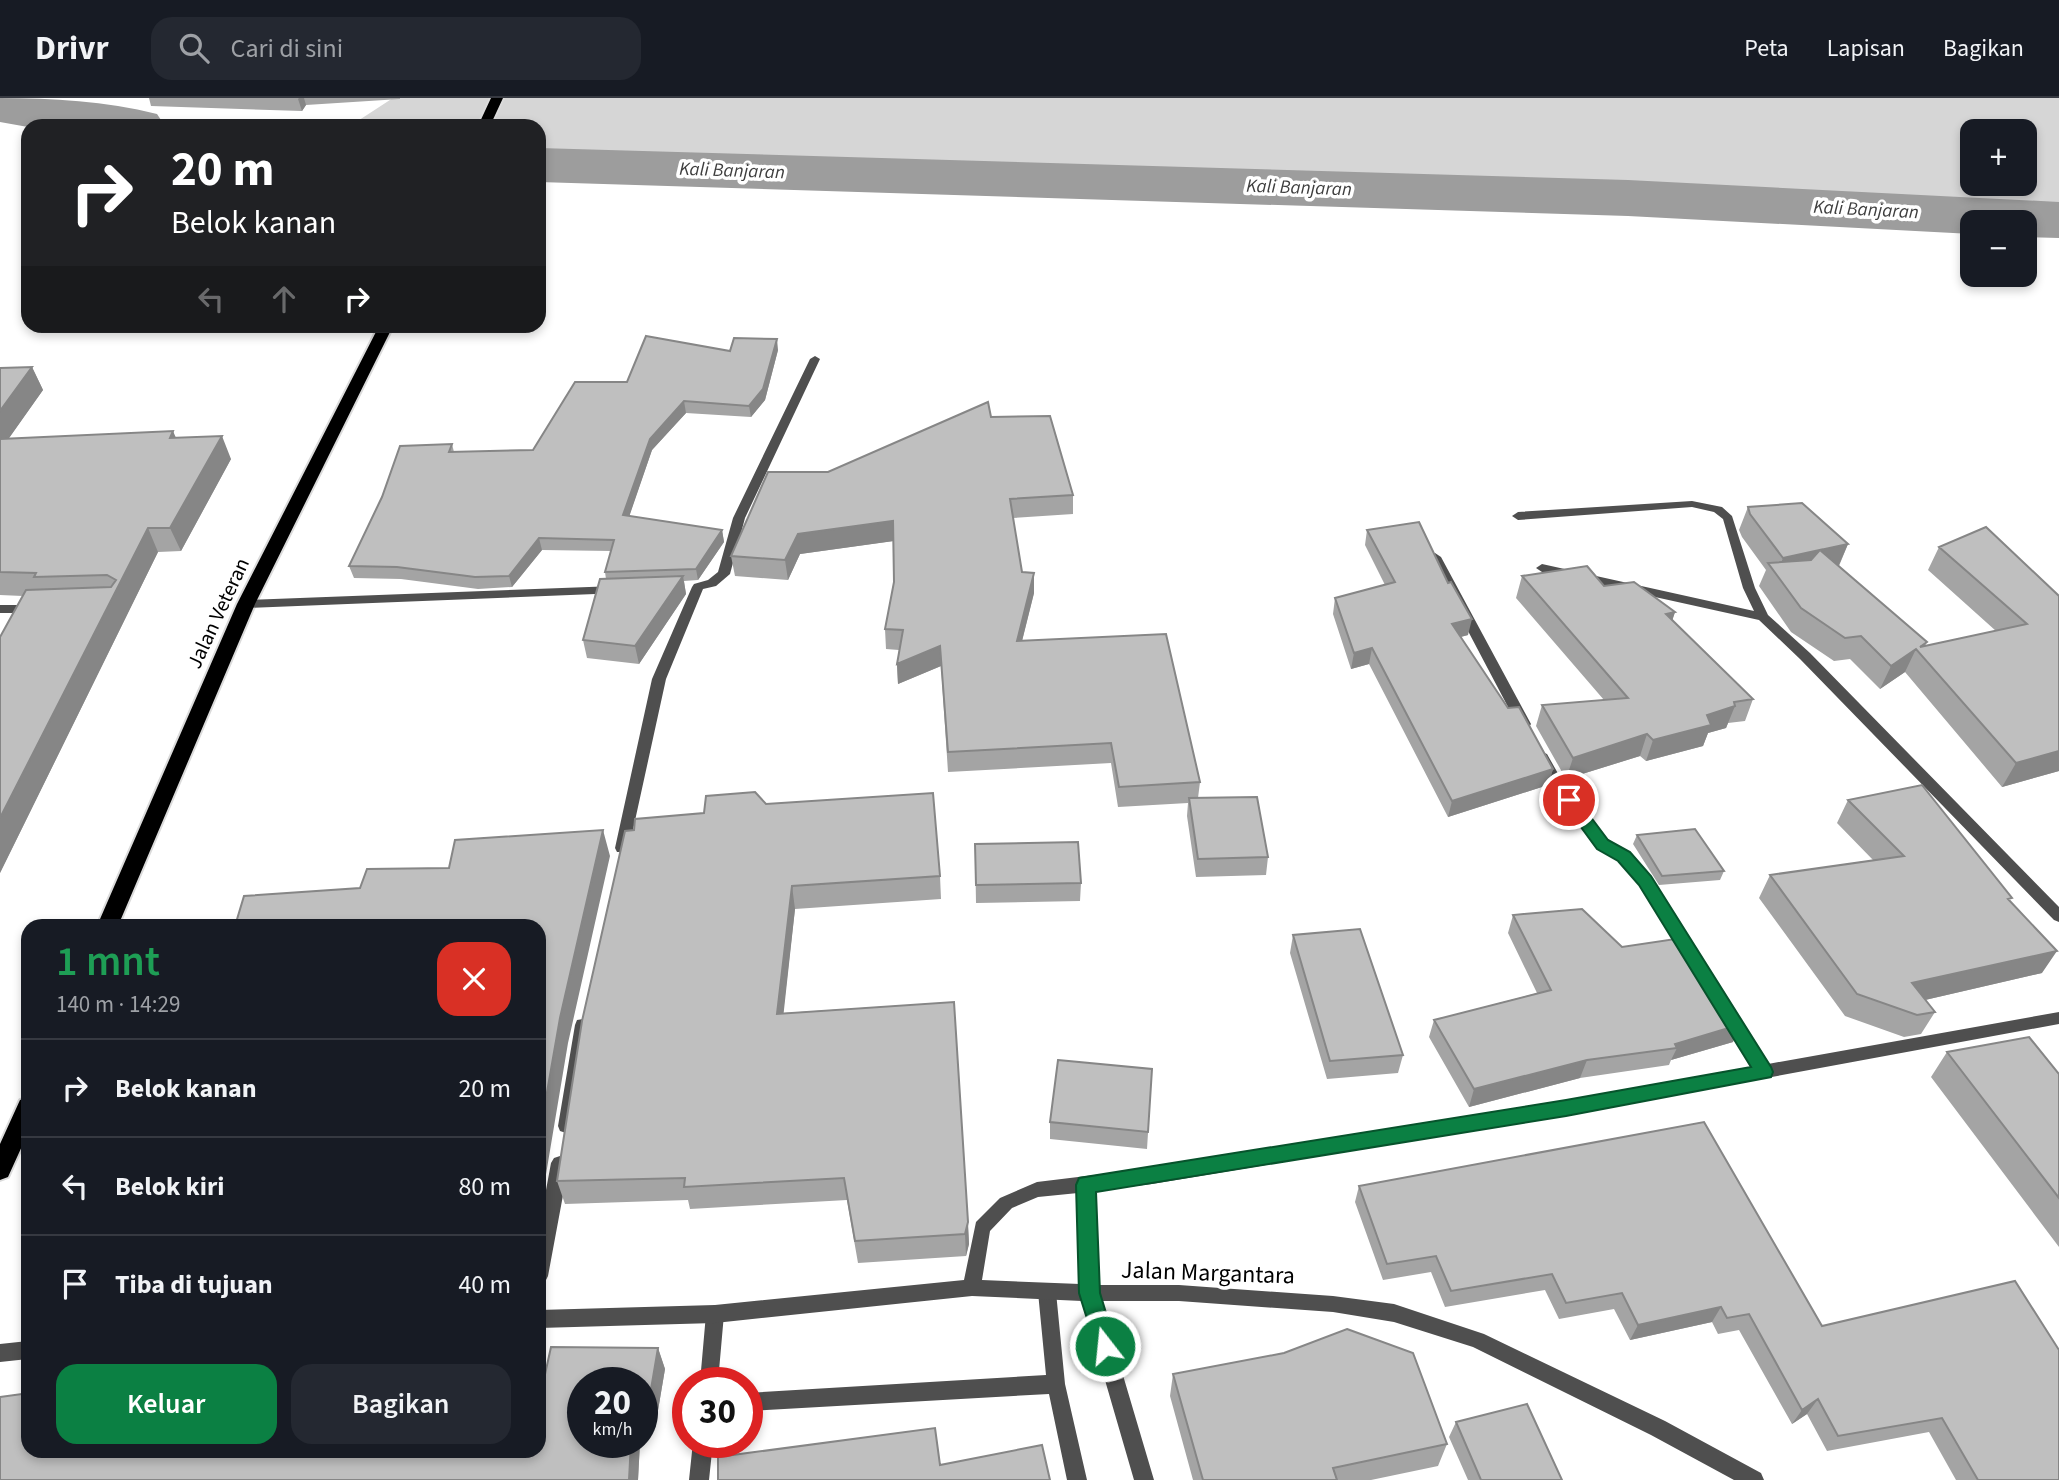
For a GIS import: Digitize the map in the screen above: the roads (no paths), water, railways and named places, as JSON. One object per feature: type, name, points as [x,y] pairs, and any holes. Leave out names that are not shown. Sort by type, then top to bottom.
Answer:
[{"type":"highway","points":[[487,119],[497,98]]},
{"type":"highway","name":"Jalan Veteran","points":[[110,919],[246,604],[382,333]]},
{"type":"highway","points":[[0,1170],[21,1123]]},
{"type":"street","points":[[619,859],[659,678],[692,587],[712,583],[724,574],[739,518],[815,359]]},
{"type":"street","points":[[1518,516],[1692,504],[1718,509],[1728,518],[1749,588],[1763,617],[1805,656],[2059,916]]},
{"type":"street","points":[[1427,543],[1555,780],[1598,840],[1630,862],[1645,880],[1701,970]]},
{"type":"street","points":[[1542,568],[1763,617]]},
{"type":"street","points":[[246,604],[630,589]]},
{"type":"street","points":[[0,609],[44,609]]},
{"type":"street","points":[[1722,1004],[1764,1072]]},
{"type":"street","points":[[546,1238],[587,1005]]},
{"type":"street","points":[[972,1288],[982,1228],[1006,1203],[1037,1190],[1153,1176],[1553,1111],[2059,1018]]},
{"type":"street","points":[[1086,1185],[1089,1293],[1144,1480]]},
{"type":"street","name":"Jalan Margantara","points":[[546,1319],[715,1314],[972,1288],[1257,1297],[1394,1313],[1477,1340],[1658,1428],[1754,1480]]},
{"type":"street","points":[[1047,1292],[1056,1384],[1077,1480]]},
{"type":"street","points":[[710,1367],[715,1314]]},
{"type":"street","points":[[0,1353],[21,1351]]},
{"type":"street","points":[[763,1401],[1056,1384]]},
{"type":"street","points":[[699,1480],[701,1458]]},
{"type":"waterway","points":[[0,106],[89,119]]},
{"type":"waterway","name":"Kali Banjaran","points":[[546,165],[1628,198],[2059,220]]}]
